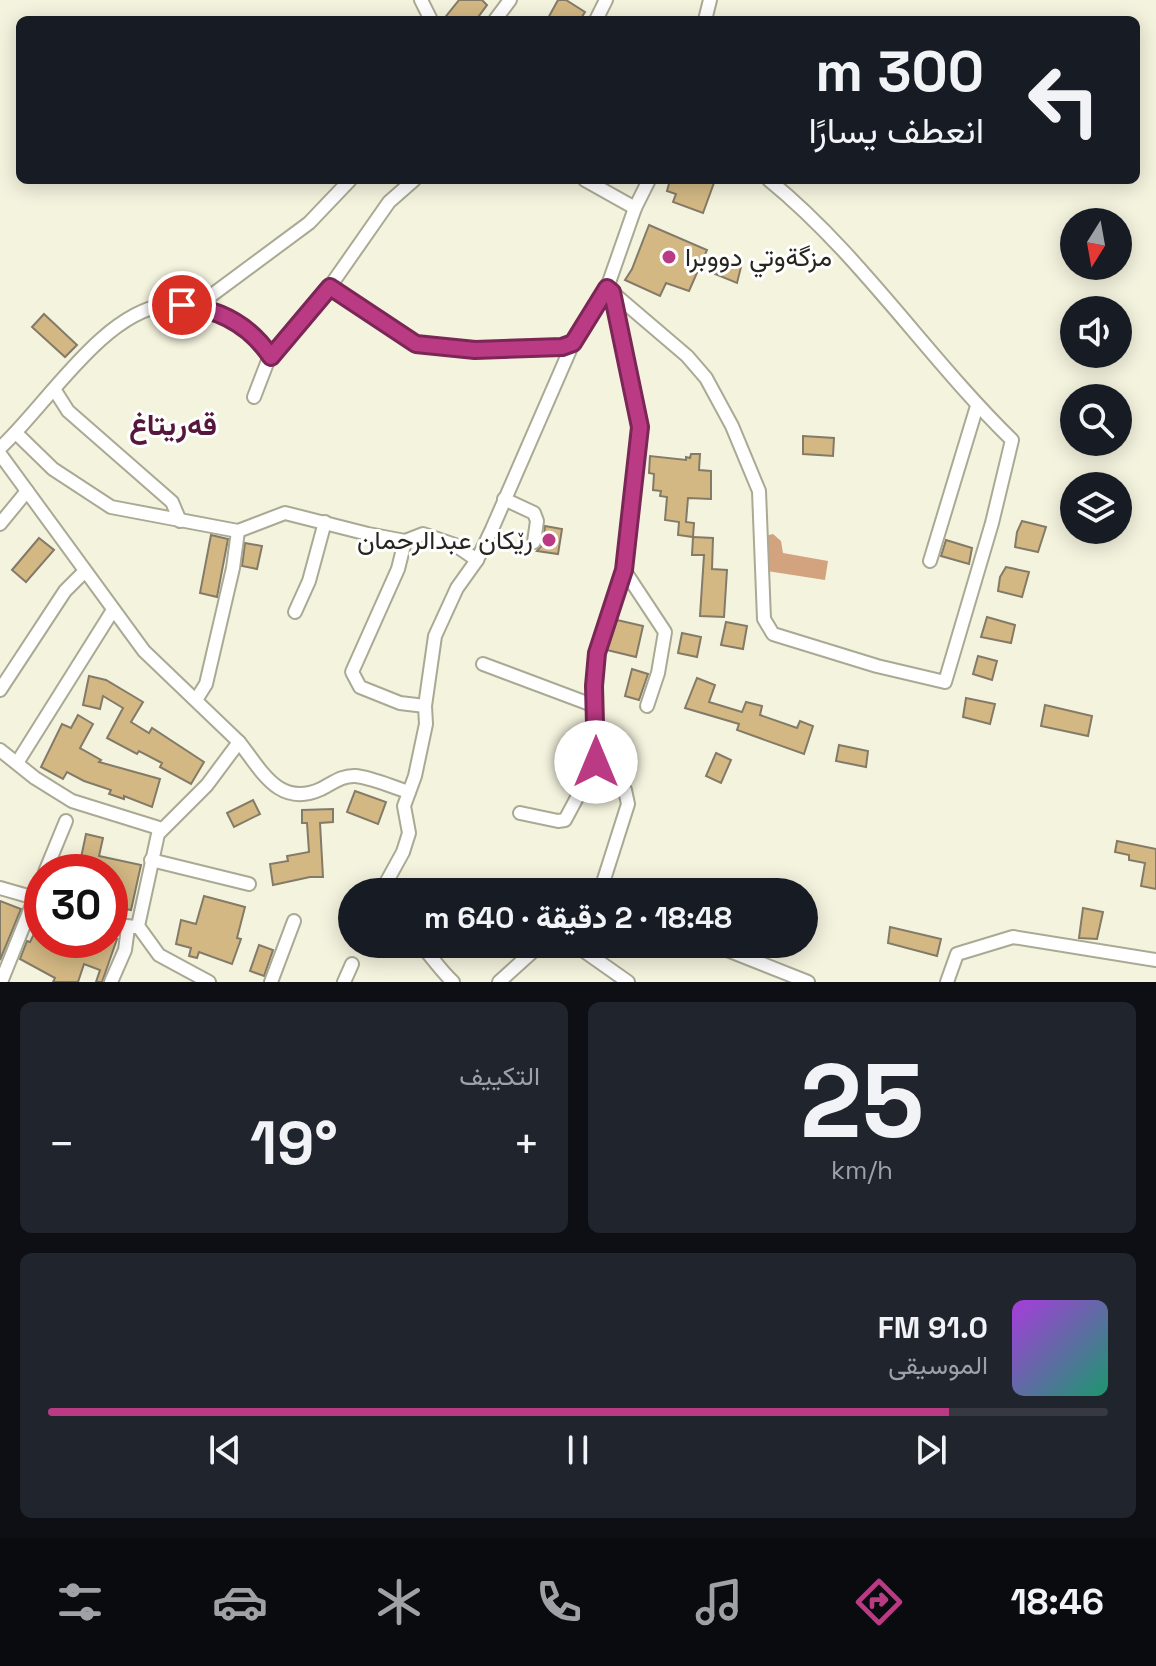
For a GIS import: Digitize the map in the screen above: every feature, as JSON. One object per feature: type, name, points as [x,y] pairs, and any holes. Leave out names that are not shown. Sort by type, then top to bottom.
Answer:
[{"type":"street","points":[[197,306],[309,223],[346,184]]},
{"type":"street","points":[[254,397],[271,357],[330,287],[389,202],[409,184]]},
{"type":"street","points":[[592,184],[635,208]]},
{"type":"street","points":[[389,878],[409,833],[404,806],[426,724],[425,706],[435,636],[457,588],[477,560],[573,343],[609,290],[635,208],[647,184]]},
{"type":"street","points":[[609,290],[687,356],[706,378],[732,426],[759,491],[764,619],[773,634],[945,682],[992,523],[1012,440],[977,406],[855,262],[774,184]]},
{"type":"street","points":[[330,287],[416,344],[475,350],[562,347],[573,343]]},
{"type":"street","points":[[520,813],[565,820],[596,762],[594,686],[597,653],[624,570],[640,427],[609,290]]},
{"type":"street","points":[[0,448],[100,341],[133,317],[165,305],[197,306],[216,312],[238,323],[263,345],[271,357]]},
{"type":"street","points":[[54,389],[68,411],[172,502],[180,521]]},
{"type":"street","points":[[930,561],[977,406]]},
{"type":"street","points":[[16,433],[53,469],[111,507],[238,531],[285,513],[405,541],[423,534],[455,545],[477,560]]},
{"type":"street","points":[[0,454],[144,651],[239,742],[285,793],[319,790],[342,777],[355,776],[409,792]]},
{"type":"street","points":[[0,524],[27,491]]},
{"type":"street","points":[[504,499],[534,513],[537,521],[534,542]]},
{"type":"street","points":[[295,612],[309,581],[325,522]]},
{"type":"street","points":[[196,700],[206,684],[233,568],[238,531]]},
{"type":"street","points":[[405,541],[398,569],[352,672],[360,687],[400,703],[425,706]]},
{"type":"street","points":[[624,570],[665,632],[658,673],[647,706]]},
{"type":"street","points":[[0,690],[65,591],[85,571]]},
{"type":"street","points":[[17,763],[113,610]]},
{"type":"street","points":[[483,664],[595,706]]},
{"type":"street","points":[[111,982],[133,927],[158,834],[207,785],[239,742]]},
{"type":"street","points":[[0,750],[35,778],[72,801],[162,829]]},
{"type":"street","points":[[596,762],[625,790],[628,804],[604,878]]},
{"type":"street","points":[[52,854],[66,821]]},
{"type":"street","points":[[151,860],[249,884]]},
{"type":"street","points":[[0,888],[24,894]]},
{"type":"street","points":[[271,982],[294,921]]},
{"type":"street","points":[[128,926],[133,927],[159,955],[209,982]]},
{"type":"street","points":[[1,982],[24,931]]},
{"type":"street","points":[[947,982],[957,954],[1013,937],[1156,960]]},
{"type":"street","points":[[433,958],[438,969],[453,982]]},
{"type":"street","points":[[499,982],[526,958]]},
{"type":"street","points":[[594,958],[628,982]]},
{"type":"street","points":[[747,958],[808,982]]},
{"type":"street","points":[[344,982],[352,964]]},
{"type":"shaded area","points":[[773,534],[781,541],[783,553],[828,561],[825,580],[767,571],[765,536]]},
{"type":"building","points":[[459,0],[482,0],[487,5],[479,16],[446,16]]},
{"type":"building","points":[[558,0],[566,0],[585,12],[582,16],[549,16]]},
{"type":"building","points":[[669,184],[714,184],[703,213],[673,202],[676,194],[667,191]]},
{"type":"building","points":[[649,225],[707,250],[689,291],[666,283],[660,296],[625,280]]},
{"type":"building","points":[[720,260],[741,267],[737,283],[715,274]]},
{"type":"building","points":[[44,314],[77,345],[65,357],[32,327]]},
{"type":"building","points":[[803,436],[834,438],[833,456],[803,454]]},
{"type":"building","points":[[691,454],[700,454],[699,470],[711,471],[711,499],[688,498],[686,522],[694,523],[693,537],[678,535],[679,522],[665,520],[667,497],[660,496],[661,491],[653,490],[654,474],[649,473],[650,456],[686,460]]},
{"type":"building","points":[[1022,521],[1046,527],[1038,552],[1015,547]]},
{"type":"building","name":"رێكان عبدالرحمان","points":[[545,526],[562,529],[558,554],[537,551],[543,544]]},
{"type":"building","points":[[211,535],[228,539],[217,597],[200,593]]},
{"type":"building","points":[[693,537],[713,538],[712,569],[727,570],[724,617],[700,616],[704,555],[692,555]]},
{"type":"building","points":[[39,538],[54,550],[26,582],[12,570]]},
{"type":"building","points":[[946,540],[972,548],[969,564],[941,556]]},
{"type":"building","points":[[245,543],[262,546],[257,569],[242,566]]},
{"type":"building","points":[[1006,567],[1029,572],[1022,597],[998,591],[1000,577]]},
{"type":"building","points":[[987,617],[1015,625],[1011,643],[981,637]]},
{"type":"building","points":[[617,620],[643,626],[636,657],[607,650]]},
{"type":"building","points":[[726,622],[747,626],[743,649],[721,645]]},
{"type":"building","points":[[682,633],[701,637],[697,657],[678,653]]},
{"type":"building","points":[[978,656],[997,661],[992,680],[973,674]]},
{"type":"building","points":[[632,669],[648,674],[639,700],[625,696]]},
{"type":"building","points":[[89,676],[106,680],[143,702],[131,722],[149,733],[152,728],[204,762],[191,784],[160,767],[162,763],[107,738],[123,708],[103,696],[100,709],[83,705]]},
{"type":"building","points":[[697,678],[715,685],[709,702],[742,712],[746,702],[762,706],[760,715],[797,728],[800,721],[813,726],[804,754],[737,730],[739,724],[685,708]]},
{"type":"building","points":[[966,698],[995,704],[990,724],[963,717]]},
{"type":"building","points":[[1045,705],[1092,716],[1088,736],[1041,726]]},
{"type":"building","points":[[78,715],[93,724],[80,748],[101,760],[99,762],[160,779],[152,807],[124,796],[124,799],[109,794],[111,790],[67,772],[63,779],[41,767],[62,724],[71,728]]},
{"type":"building","points":[[839,745],[868,751],[866,767],[836,761]]},
{"type":"building","points":[[716,753],[731,760],[721,783],[706,776]]},
{"type":"building","points":[[355,791],[386,802],[378,824],[347,812]]},
{"type":"building","points":[[253,800],[260,814],[234,827],[227,813]]},
{"type":"building","points":[[333,809],[333,822],[320,823],[323,877],[273,885],[270,864],[288,861],[287,856],[309,852],[307,823],[302,823],[302,810]]},
{"type":"building","points":[[86,834],[103,838],[99,854],[82,854]]},
{"type":"building","points":[[1117,841],[1156,849],[1156,889],[1141,886],[1145,863],[1129,860],[1129,855],[1115,852]]},
{"type":"building","points":[[128,862],[141,865],[131,910],[128,909]]},
{"type":"building","points":[[204,896],[245,907],[237,938],[241,939],[232,964],[199,952],[197,958],[189,956],[191,948],[176,944],[181,920],[196,924]]},
{"type":"building","points":[[0,901],[21,909],[0,960]]},
{"type":"building","points":[[1083,908],[1103,912],[1097,939],[1079,938]]},
{"type":"building","points":[[890,927],[941,939],[937,956],[888,943]]},
{"type":"building","points":[[259,945],[273,950],[264,976],[250,971]]},
{"type":"building","points":[[24,949],[24,958],[110,958],[102,982],[96,982],[100,970],[84,964],[78,982],[53,982],[55,978],[20,959]]},
{"type":"place","name":"مزگةوتي دووبرا","points":[[669,257]]},
{"type":"place","name":"رێكان عبدالرحمان","points":[[549,540]]},
{"type":"district","name":"قەریتاغ","points":[[173,424]]},
{"type":"route","points":[[182,305],[216,312],[238,323],[255,336],[271,357],[330,287],[416,344],[475,350],[562,347],[573,343],[607,288],[612,292],[640,427],[624,570],[597,653],[594,686],[596,762]]}]
